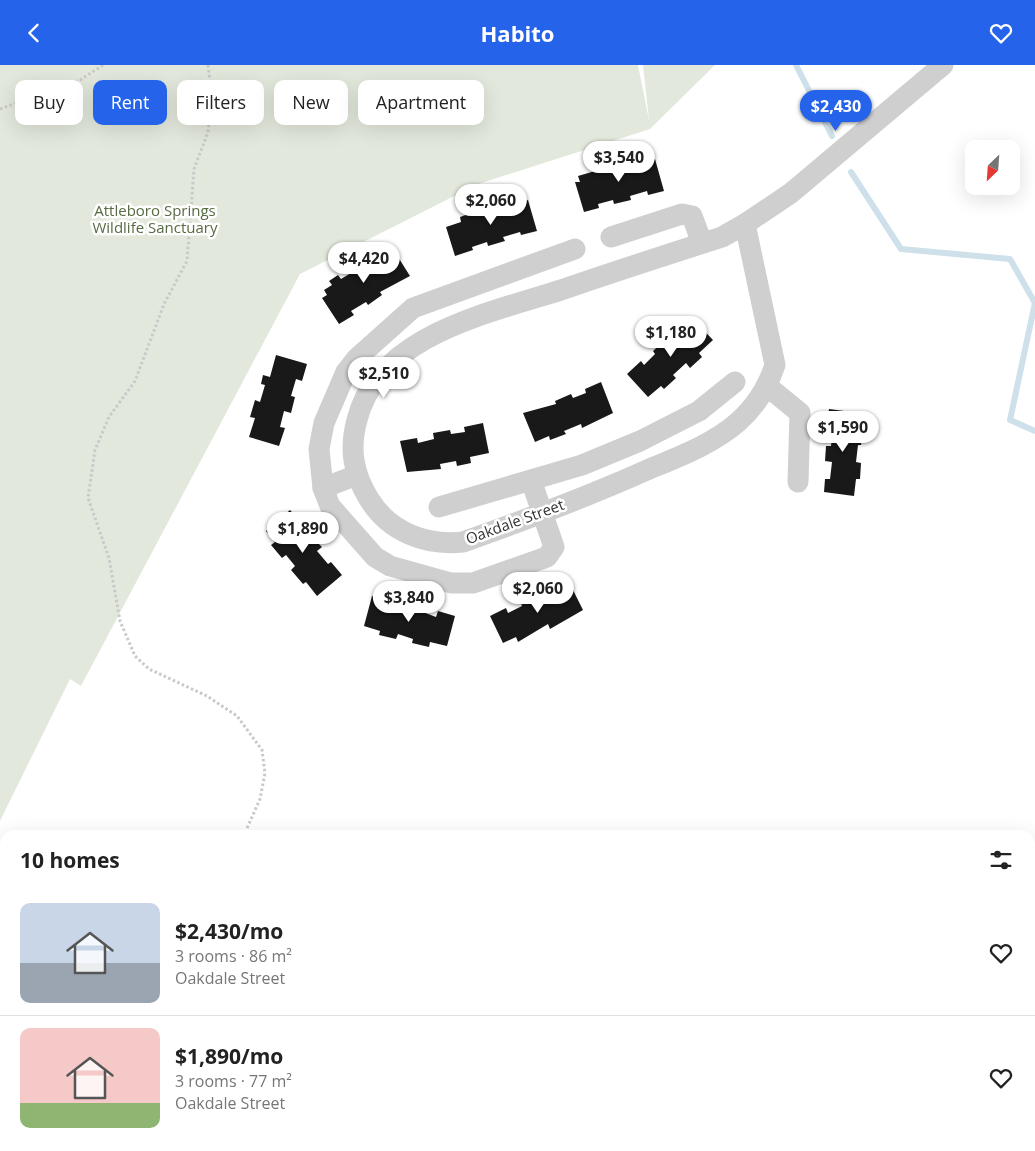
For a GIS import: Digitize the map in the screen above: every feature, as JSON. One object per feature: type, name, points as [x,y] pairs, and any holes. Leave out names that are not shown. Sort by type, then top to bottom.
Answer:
[{"type":"street","name":"Oakdale Street","points":[[745,224],[775,365],[767,387],[756,405],[736,423],[708,441],[662,464],[543,513],[463,542],[441,544],[417,537],[392,525],[375,508],[354,467],[352,439],[360,404],[376,378],[399,355],[429,336],[460,324],[722,237],[791,193],[943,65]]},
{"type":"street","points":[[610,237],[682,214],[692,216],[702,243]]},
{"type":"street","points":[[531,480],[554,547],[548,557],[473,583],[451,583],[390,567],[375,557],[330,506],[324,487],[319,449],[324,423],[346,371],[357,358],[413,308],[575,249]]},
{"type":"street","points":[[448,296],[460,324]]},
{"type":"street","points":[[439,507],[582,465],[648,437],[699,411],[736,382]]},
{"type":"street","points":[[767,387],[800,413],[798,482]]},
{"type":"street","points":[[648,437],[662,464]]},
{"type":"street","points":[[324,487],[357,475]]},
{"type":"path","points":[[0,109],[80,80],[103,65]]},
{"type":"path","points":[[208,65],[212,97],[208,132],[194,169],[187,261],[164,304],[135,381],[109,417],[98,441],[88,497],[109,558],[120,621],[135,656],[149,669],[207,696],[236,716],[262,750],[265,773],[260,799],[246,830]]},
{"type":"green space","name":"Attleboro Springs Wildlife Sanctuary","points":[[0,65],[638,65],[649,120],[643,65],[715,65],[650,129],[478,184],[300,274],[81,686],[70,679],[0,821]]},
{"type":"building","points":[[643,157],[645,162],[655,159],[664,191],[648,195],[647,191],[630,196],[631,200],[614,204],[613,200],[598,204],[599,208],[584,212],[575,182],[580,182],[578,176]]},
{"type":"building","points":[[528,200],[537,231],[521,235],[520,232],[503,237],[505,241],[488,246],[487,242],[472,247],[473,250],[455,256],[446,227],[461,222],[460,217],[477,211],[476,208],[486,205],[487,209],[511,202],[512,205]]},
{"type":"building","points":[[393,249],[410,276],[380,292],[382,295],[368,305],[366,302],[351,311],[354,315],[339,324],[322,298],[327,295],[324,290],[332,285],[329,281],[338,275],[341,279],[361,267],[357,261],[365,255],[367,259],[382,250],[384,254]]},
{"type":"building","points":[[691,317],[713,340],[699,353],[702,357],[690,368],[686,363],[673,375],[676,378],[664,389],[661,386],[648,397],[627,374],[641,361],[644,365],[655,354],[653,351],[667,338],[671,342],[681,332],[679,329]]},
{"type":"building","points":[[276,355],[307,364],[302,381],[296,379],[291,396],[295,397],[291,413],[284,411],[280,427],[285,428],[279,446],[249,437],[255,418],[250,417],[255,400],[260,402],[265,385],[261,384],[263,375],[270,377]]},
{"type":"building","points":[[601,382],[613,413],[582,428],[581,424],[564,431],[566,434],[550,440],[549,436],[535,442],[523,413],[556,404],[555,401],[571,394],[573,398],[586,393],[585,389]]},
{"type":"building","points":[[829,409],[859,413],[857,428],[863,429],[861,445],[858,445],[856,462],[861,463],[860,479],[856,479],[854,496],[824,492],[825,479],[830,479],[832,462],[825,461],[826,446],[831,446],[833,426],[827,426]]},
{"type":"building","points":[[483,423],[489,453],[470,457],[471,463],[457,466],[456,461],[440,464],[441,469],[407,472],[400,441],[417,438],[418,443],[434,439],[433,433],[450,430],[451,434],[465,432],[464,427]]},
{"type":"building","points":[[290,510],[301,522],[297,525],[308,539],[311,536],[322,547],[317,551],[328,564],[331,562],[342,575],[317,596],[306,582],[303,584],[291,570],[295,566],[286,555],[282,558],[271,545],[275,542],[266,531]]},
{"type":"building","points":[[568,580],[583,610],[550,629],[548,624],[518,642],[516,637],[503,643],[490,616],[506,608],[508,613],[522,606],[521,603],[538,594],[540,599],[553,592],[551,588]]},
{"type":"building","points":[[372,596],[388,601],[387,606],[403,610],[404,605],[436,617],[438,611],[455,616],[447,646],[430,642],[429,647],[412,643],[413,639],[398,634],[396,639],[379,635],[380,631],[364,626]]},
{"type":"waterway","points":[[796,65],[832,136]]},
{"type":"waterway","points":[[851,172],[901,249],[1010,259],[1035,303],[1010,420],[1035,431]]}]
